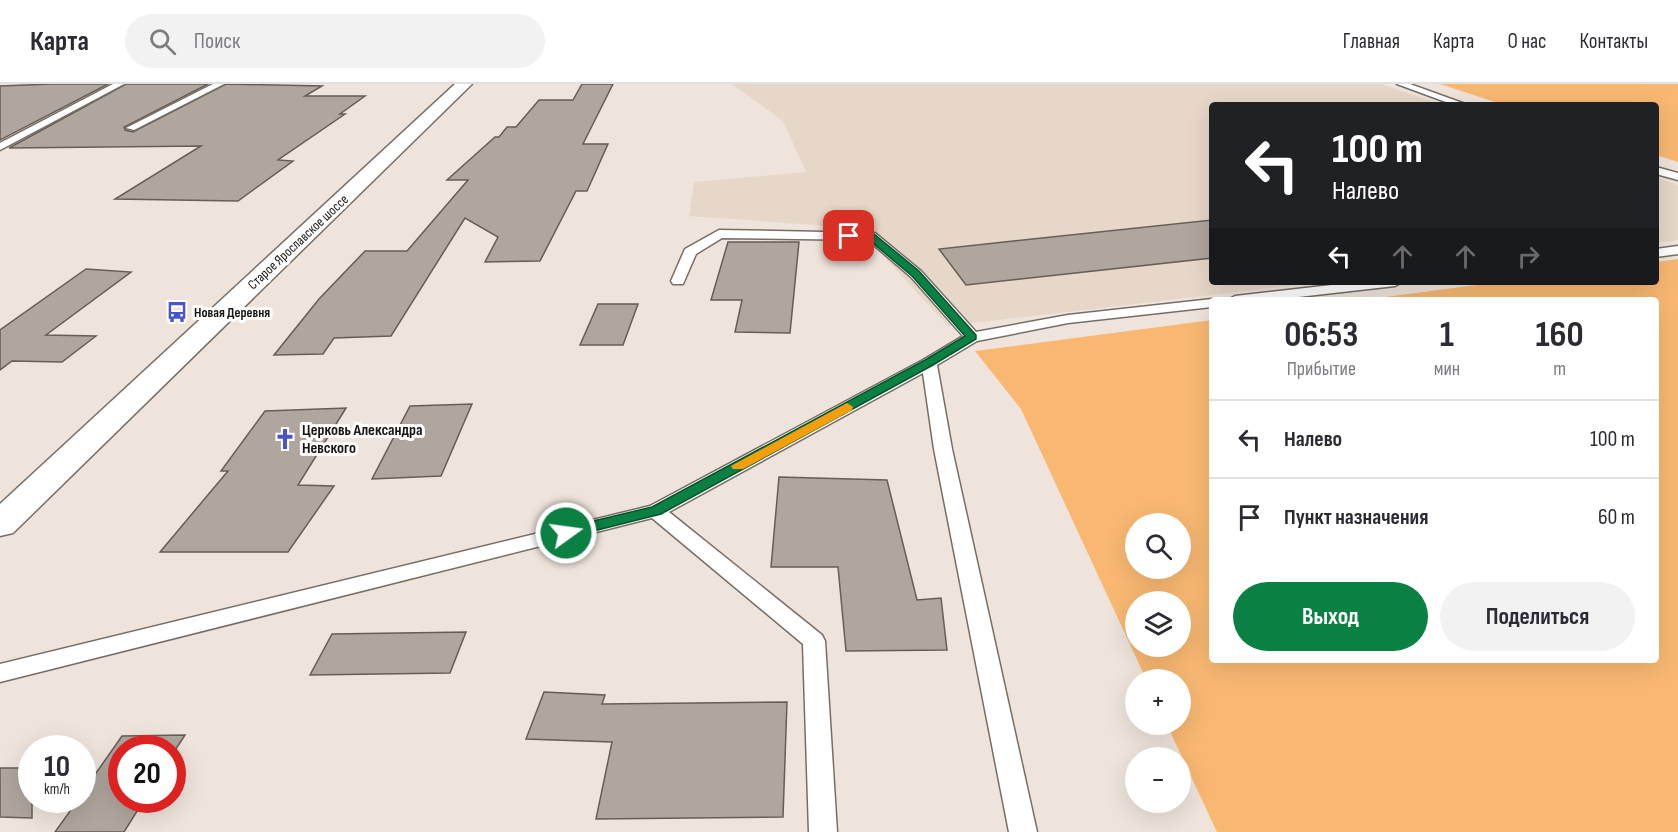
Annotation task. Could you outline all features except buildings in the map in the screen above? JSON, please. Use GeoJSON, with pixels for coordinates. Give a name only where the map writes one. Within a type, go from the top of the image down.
{"type":"FeatureCollection","features":[{"type":"Feature","properties":{"kind":"main road","name":"Старое Ярославское шоссе"},"geometry":{"type":"LineString","coordinates":[[0,524],[464,84]]}},
{"type":"Feature","properties":{"kind":"lane"},"geometry":{"type":"LineString","coordinates":[[0,147],[120,84]]}},
{"type":"Feature","properties":{"kind":"lane"},"geometry":{"type":"LineString","coordinates":[[131,128],[220,84]]}},
{"type":"Feature","properties":{"kind":"lane"},"geometry":{"type":"LineString","coordinates":[[1401,84],[1454,102]]}},
{"type":"Feature","properties":{"kind":"lane"},"geometry":{"type":"LineString","coordinates":[[1659,171],[1678,177]]}},
{"type":"Feature","properties":{"kind":"lane"},"geometry":{"type":"LineString","coordinates":[[678,281],[690,252],[719,234],[871,236],[916,274],[972,337]]}},
{"type":"Feature","properties":{"kind":"lane"},"geometry":{"type":"LineString","coordinates":[[1659,253],[1676,251]]}},
{"type":"Feature","properties":{"kind":"lane"},"geometry":{"type":"LineString","coordinates":[[1262,297],[1368,285]]}},
{"type":"Feature","properties":{"kind":"lane"},"geometry":{"type":"LineString","coordinates":[[0,673],[656,511],[929,363],[972,337],[1068,319],[1209,303]]}},
{"type":"Feature","properties":{"kind":"lane"},"geometry":{"type":"LineString","coordinates":[[929,363],[944,449],[1023,832]]}},
{"type":"Feature","properties":{"kind":"lane"},"geometry":{"type":"LineString","coordinates":[[656,511],[814,641],[823,832]]}},
{"type":"Feature","properties":{"kind":"shaded area"},"geometry":{"type":"Polygon","coordinates":[[[732,84],[1381,84],[1434,102],[1209,102],[1209,285],[1298,285],[948,326],[857,228],[689,216],[694,182],[806,172],[783,121],[732,84]]]}},
{"type":"Feature","properties":{"kind":"shaded area"},"geometry":{"type":"Polygon","coordinates":[[[1440,84],[1678,84],[1678,162],[1659,156],[1659,102],[1495,102],[1440,84]]]}},
{"type":"Feature","properties":{"kind":"shaded area"},"geometry":{"type":"Polygon","coordinates":[[[1659,178],[1678,185],[1678,240],[1659,243],[1659,178]]]}},
{"type":"Feature","properties":{"kind":"shaded area"},"geometry":{"type":"Polygon","coordinates":[[[1678,259],[1678,832],[1217,832],[1191,776],[1191,747],[1177,747],[1172,735],[1191,735],[1191,669],[1141,669],[1136,657],[1191,657],[1191,591],[1125,591],[1125,634],[1021,409],[975,351],[1209,320],[1209,663],[1659,663],[1659,297],[1385,297],[1477,285],[1659,285],[1659,262],[1678,259]]]}},
{"type":"Feature","properties":{"kind":"slow traffic"},"geometry":{"type":"LineString","coordinates":[[738,466],[847,407]]}},
{"type":"Feature","properties":{"kind":"place","name":"Новая Деревня"},"geometry":{"type":"Point","coordinates":[177,312]}},
{"type":"Feature","properties":{"kind":"place","name":"Церковь Александра Невского"},"geometry":{"type":"Point","coordinates":[285,439]}},
{"type":"Feature","properties":{"kind":"route"},"geometry":{"type":"LineString","coordinates":[[566,533],[656,511],[929,363],[972,337],[916,274],[871,236],[849,236]]}}]}
